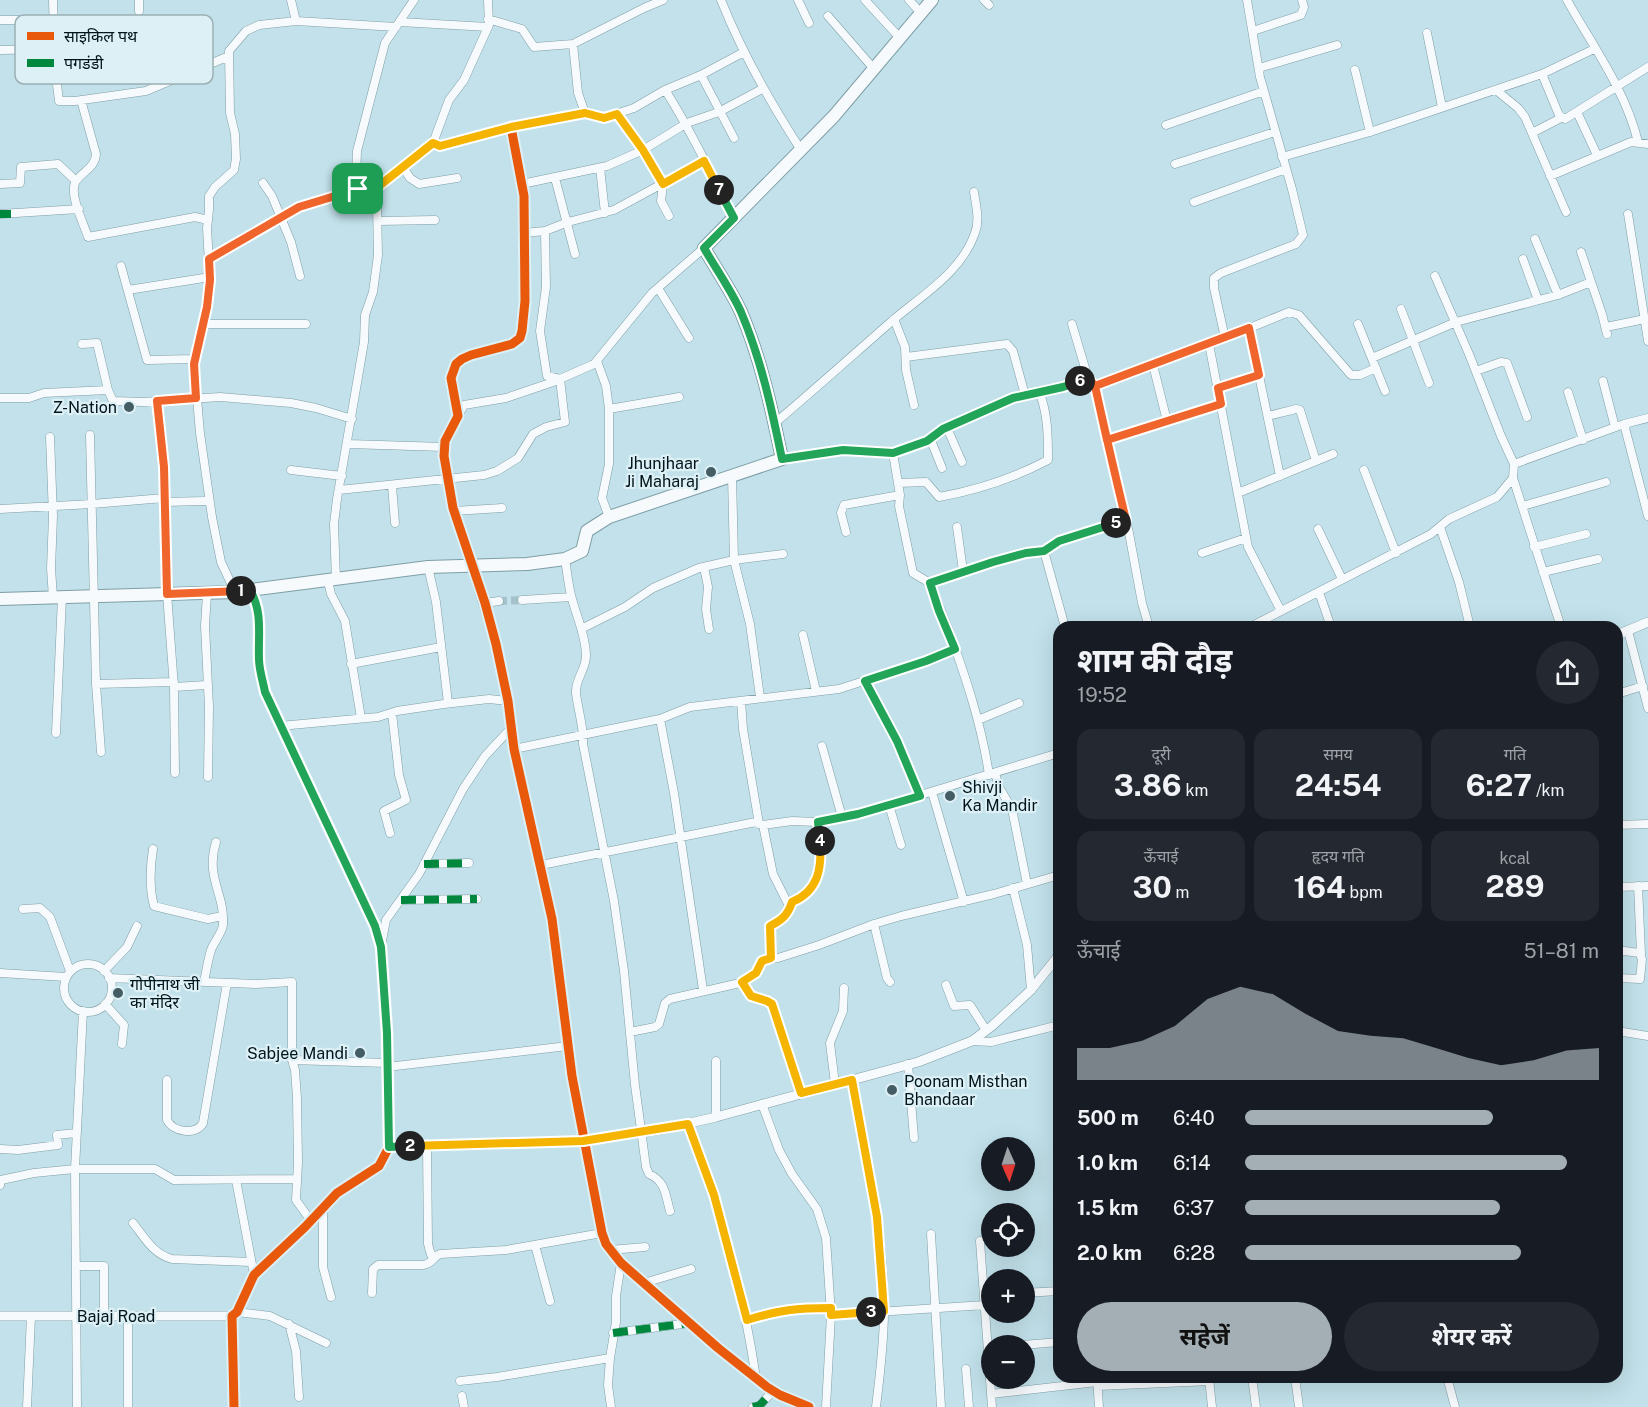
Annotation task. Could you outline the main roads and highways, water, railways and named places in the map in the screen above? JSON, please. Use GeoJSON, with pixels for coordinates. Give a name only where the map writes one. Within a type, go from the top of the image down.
{"type":"FeatureCollection","features":[{"type":"Feature","properties":{"kind":"main road"},"geometry":{"type":"LineString","coordinates":[[0,599],[207,594],[428,567],[527,564],[565,559],[582,551],[587,531],[609,517],[782,459],[759,365],[740,310],[704,248],[834,116],[932,0]]}},
{"type":"Feature","properties":{"kind":"tunnel"},"geometry":{"type":"LineString","coordinates":[[499,601],[522,600]]}},
{"type":"Feature","properties":{"kind":"place","name":"Z-Nation"},"geometry":{"type":"Point","coordinates":[129,407]}},
{"type":"Feature","properties":{"kind":"place","name":"Jhunjhaar Ji Maharaj"},"geometry":{"type":"Point","coordinates":[711,472]}},
{"type":"Feature","properties":{"kind":"place","name":"Shivji Ka Mandir"},"geometry":{"type":"Point","coordinates":[950,796]}},
{"type":"Feature","properties":{"kind":"place","name":"गोपीनाथ जी का मंदिर"},"geometry":{"type":"Point","coordinates":[118,993]}},
{"type":"Feature","properties":{"kind":"place","name":"Sabjee Mandi"},"geometry":{"type":"Point","coordinates":[360,1053]}},
{"type":"Feature","properties":{"kind":"place","name":"Poonam Misthan Bhandaar"},"geometry":{"type":"Point","coordinates":[892,1090]}}]}
